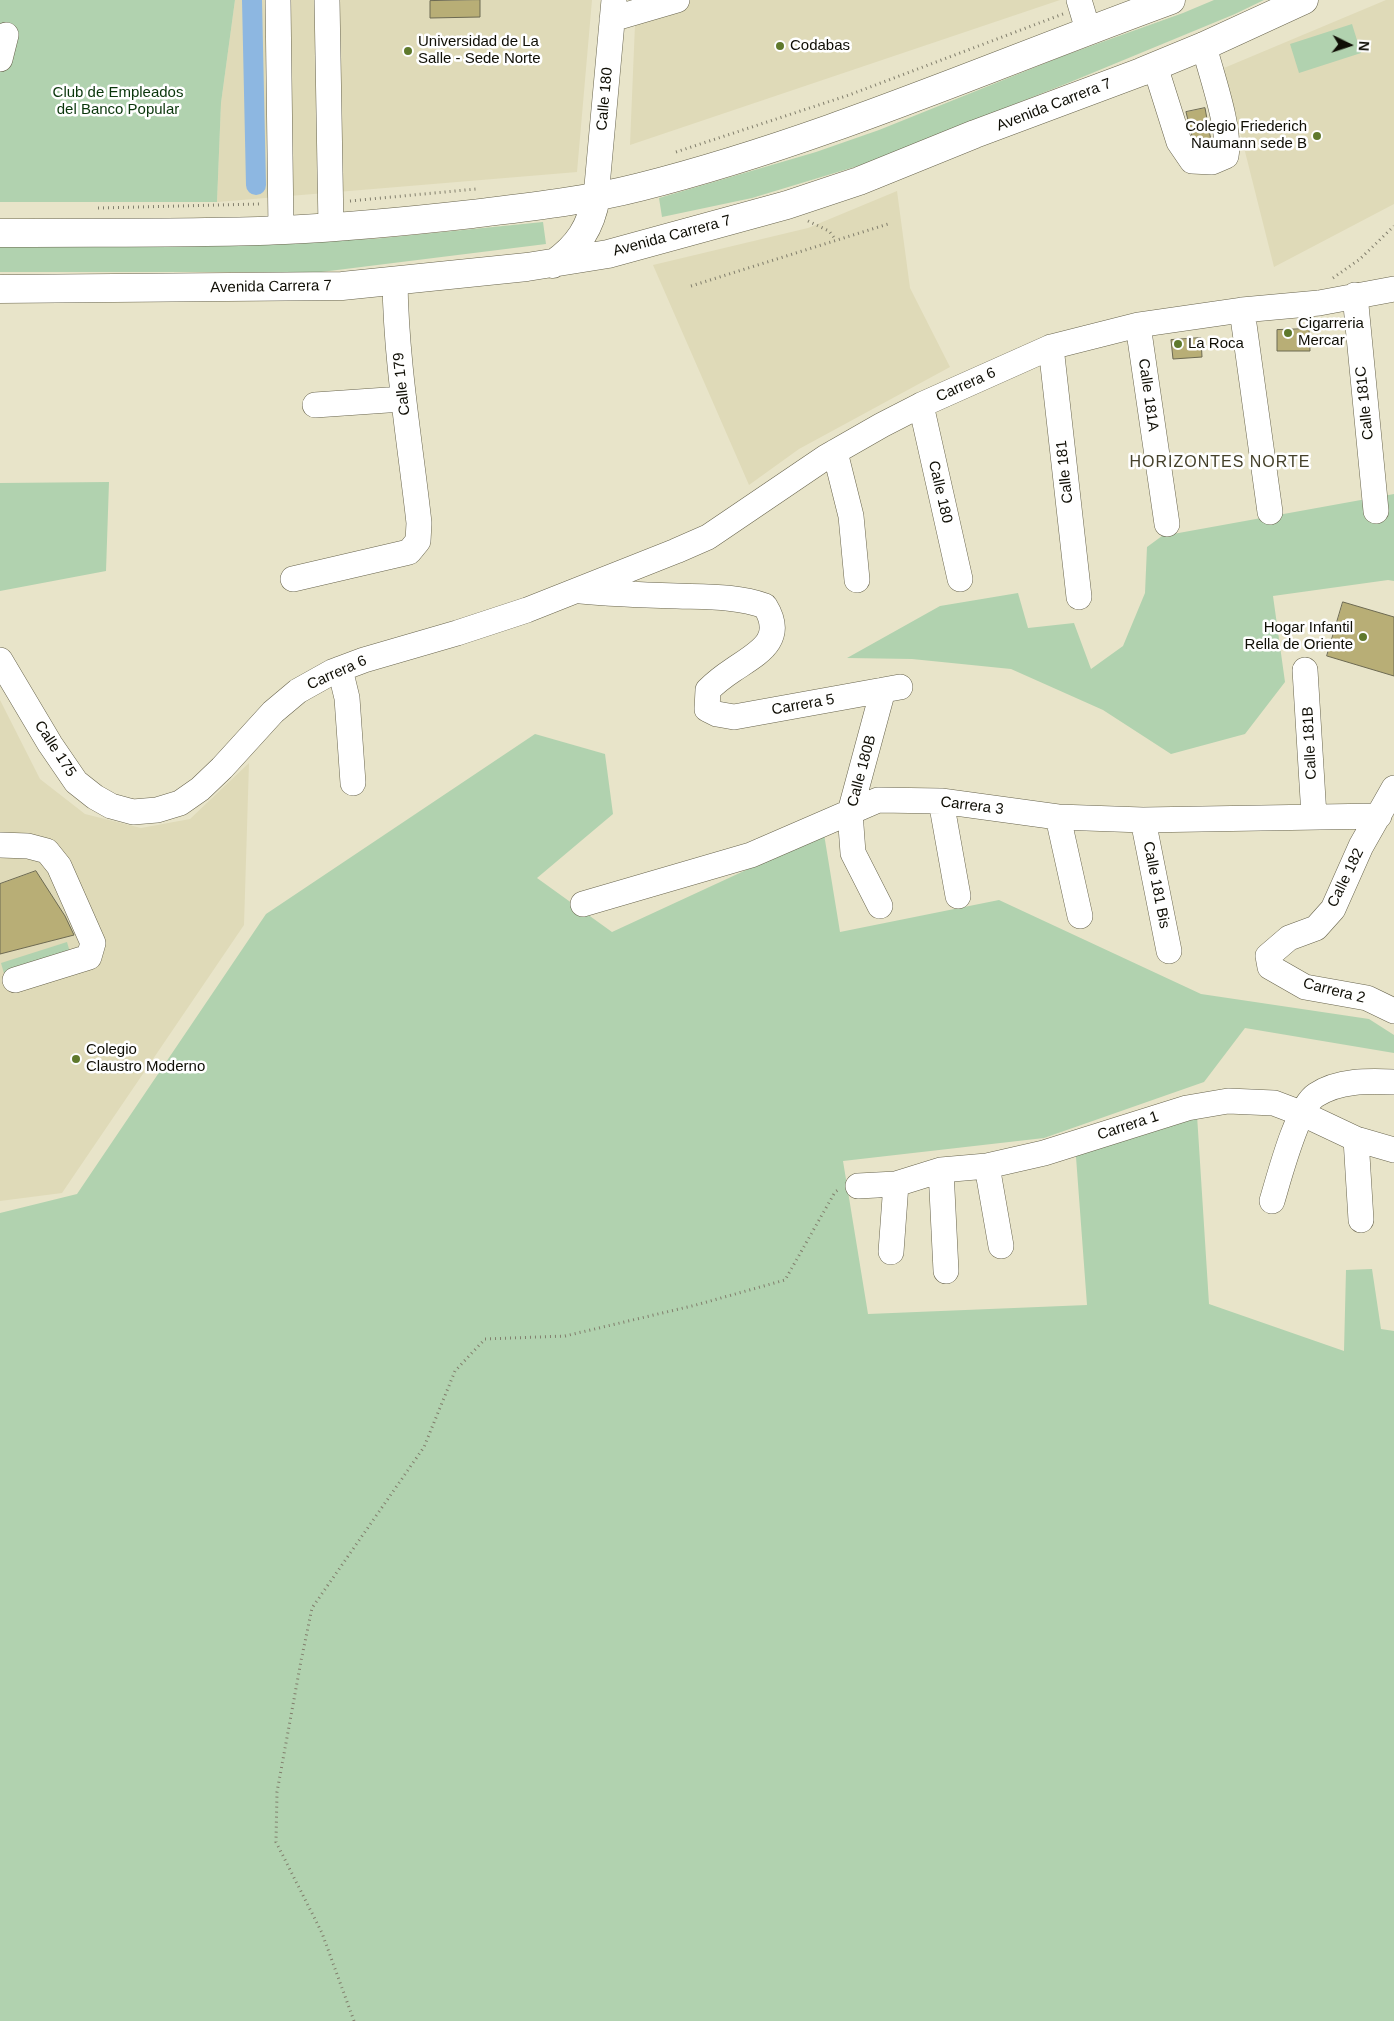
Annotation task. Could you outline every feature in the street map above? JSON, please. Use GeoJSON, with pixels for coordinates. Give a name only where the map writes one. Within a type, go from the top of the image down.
{"type":"FeatureCollection","features":[{"type":"Feature","properties":{"kind":"main road"},"geometry":{"type":"LineString","coordinates":[[0,232],[330,215],[402,222],[500,211],[596,197],[648,185],[825,132],[1083,12],[1172,0]]}},
{"type":"Feature","properties":{"kind":"main road","name":"Avenida Carrera 7"},"geometry":{"type":"LineString","coordinates":[[0,289],[342,286],[552,264],[617,252],[825,193],[1155,66],[1204,46],[1304,0]]}},
{"type":"Feature","properties":{"kind":"main road"},"geometry":{"type":"LineString","coordinates":[[552,264],[574,247],[582,236],[589,224],[596,197]]}},
{"type":"Feature","properties":{"kind":"street"},"geometry":{"type":"LineString","coordinates":[[278,0],[281,217]]}},
{"type":"Feature","properties":{"kind":"street"},"geometry":{"type":"LineString","coordinates":[[327,0],[330,215]]}},
{"type":"Feature","properties":{"kind":"street"},"geometry":{"type":"LineString","coordinates":[[613,10],[662,2]]}},
{"type":"Feature","properties":{"kind":"street","name":"Calle 180"},"geometry":{"type":"LineString","coordinates":[[596,197],[613,10]]}},
{"type":"Feature","properties":{"kind":"street"},"geometry":{"type":"LineString","coordinates":[[0,59],[6,35]]}},
{"type":"Feature","properties":{"kind":"street"},"geometry":{"type":"LineString","coordinates":[[1155,66],[1179,142],[1192,162],[1212,162],[1226,156],[1226,130],[1204,46]]}},
{"type":"Feature","properties":{"kind":"street","name":"Calle 179"},"geometry":{"type":"LineString","coordinates":[[293,580],[409,552],[418,540],[415,486],[402,399],[395,319],[395,281]]}},
{"type":"Feature","properties":{"kind":"street","name":"Carrera 6"},"geometry":{"type":"LineString","coordinates":[[133,812],[157,810],[180,803],[200,789],[222,768],[273,712],[298,691],[340,669],[364,660],[457,634],[527,610],[658,559],[708,537],[835,452],[921,405],[1051,347],[1138,325],[1242,310],[1319,304],[1394,289]]}},
{"type":"Feature","properties":{"kind":"street","name":"Calle 181C"},"geometry":{"type":"LineString","coordinates":[[1355,296],[1376,511]]}},
{"type":"Feature","properties":{"kind":"street"},"geometry":{"type":"LineString","coordinates":[[1242,310],[1270,512]]}},
{"type":"Feature","properties":{"kind":"street","name":"Calle 181A"},"geometry":{"type":"LineString","coordinates":[[1138,325],[1167,524]]}},
{"type":"Feature","properties":{"kind":"street","name":"Calle 181"},"geometry":{"type":"LineString","coordinates":[[1051,347],[1078,598]]}},
{"type":"Feature","properties":{"kind":"street"},"geometry":{"type":"LineString","coordinates":[[315,405],[402,399]]}},
{"type":"Feature","properties":{"kind":"street","name":"Calle 180"},"geometry":{"type":"LineString","coordinates":[[921,405],[960,579]]}},
{"type":"Feature","properties":{"kind":"street"},"geometry":{"type":"LineString","coordinates":[[835,452],[851,516],[857,580]]}},
{"type":"Feature","properties":{"kind":"street","name":"Carrera 6"},"geometry":{"type":"LineString","coordinates":[[576,590],[615,595],[701,597],[753,602],[765,606],[773,623],[772,634],[768,643],[760,652],[723,676],[708,690],[707,709]]}},
{"type":"Feature","properties":{"kind":"street","name":"Calle 175"},"geometry":{"type":"LineString","coordinates":[[0,660],[50,744],[76,782],[95,797],[111,806],[133,812]]}},
{"type":"Feature","properties":{"kind":"street"},"geometry":{"type":"LineString","coordinates":[[340,669],[347,698],[354,783]]}},
{"type":"Feature","properties":{"kind":"street","name":"Calle 181B"},"geometry":{"type":"LineString","coordinates":[[1305,670],[1314,816]]}},
{"type":"Feature","properties":{"kind":"street","name":"Carrera 5"},"geometry":{"type":"LineString","coordinates":[[707,709],[717,714],[734,717],[892,689]]}},
{"type":"Feature","properties":{"kind":"street","name":"Calle 180B"},"geometry":{"type":"LineString","coordinates":[[880,906],[853,853],[850,812],[892,689]]}},
{"type":"Feature","properties":{"kind":"street","name":"Calle 182"},"geometry":{"type":"LineString","coordinates":[[1278,946],[1289,938],[1316,928],[1333,908],[1360,846],[1394,788]]}},
{"type":"Feature","properties":{"kind":"street","name":"Carrera 3"},"geometry":{"type":"LineString","coordinates":[[583,904],[751,855],[878,800],[941,801],[1058,817],[1143,820],[1379,816]]}},
{"type":"Feature","properties":{"kind":"street"},"geometry":{"type":"LineString","coordinates":[[941,801],[958,896]]}},
{"type":"Feature","properties":{"kind":"street"},"geometry":{"type":"LineString","coordinates":[[1058,817],[1080,916]]}},
{"type":"Feature","properties":{"kind":"street","name":"Calle 181 Bis"},"geometry":{"type":"LineString","coordinates":[[1143,820],[1169,951]]}},
{"type":"Feature","properties":{"kind":"street"},"geometry":{"type":"LineString","coordinates":[[0,845],[28,846],[47,851],[59,866],[93,943],[90,958],[15,980]]}},
{"type":"Feature","properties":{"kind":"street","name":"Carrera 2"},"geometry":{"type":"LineString","coordinates":[[1278,946],[1268,956],[1270,967],[1305,987],[1367,998],[1394,1011]]}},
{"type":"Feature","properties":{"kind":"street"},"geometry":{"type":"LineString","coordinates":[[1272,1201],[1293,1133],[1302,1114],[1314,1096],[1330,1088],[1347,1083],[1394,1082]]}},
{"type":"Feature","properties":{"kind":"street","name":"Carrera 1"},"geometry":{"type":"LineString","coordinates":[[858,1186],[896,1184],[941,1170],[986,1166],[1044,1153],[1195,1107],[1228,1101],[1274,1103],[1356,1139],[1394,1150]]}},
{"type":"Feature","properties":{"kind":"street"},"geometry":{"type":"LineString","coordinates":[[1356,1139],[1361,1220]]}},
{"type":"Feature","properties":{"kind":"street"},"geometry":{"type":"LineString","coordinates":[[986,1166],[1001,1246]]}},
{"type":"Feature","properties":{"kind":"street"},"geometry":{"type":"LineString","coordinates":[[941,1170],[946,1272]]}},
{"type":"Feature","properties":{"kind":"street"},"geometry":{"type":"LineString","coordinates":[[891,1252],[896,1184]]}},
{"type":"Feature","properties":{"kind":"path"},"geometry":{"type":"LineString","coordinates":[[670,153],[849,95],[1083,12]]}},
{"type":"Feature","properties":{"kind":"path"},"geometry":{"type":"LineString","coordinates":[[330,215],[484,188]]}},
{"type":"Feature","properties":{"kind":"path"},"geometry":{"type":"LineString","coordinates":[[95,208],[281,217]]}},
{"type":"Feature","properties":{"kind":"path"},"geometry":{"type":"LineString","coordinates":[[807,221],[829,231],[836,240]]}},
{"type":"Feature","properties":{"kind":"path"},"geometry":{"type":"LineString","coordinates":[[691,286],[888,224]]}},
{"type":"Feature","properties":{"kind":"path"},"geometry":{"type":"LineString","coordinates":[[1331,280],[1360,259],[1394,226]]}},
{"type":"Feature","properties":{"kind":"path"},"geometry":{"type":"LineString","coordinates":[[354,2021],[322,1933],[276,1842],[277,1792],[312,1608],[424,1447],[454,1371],[485,1339],[565,1336],[696,1305],[784,1280],[835,1192],[845,1187],[858,1186]]}},
{"type":"Feature","properties":{"kind":"shaded area","name":"Universidad de La Salle - Sede Norte"},"geometry":{"type":"Polygon","coordinates":[[[235,0],[592,0],[577,172],[217,202],[221,103],[235,0]]]}},
{"type":"Feature","properties":{"kind":"shaded area","name":"Codabas"},"geometry":{"type":"Polygon","coordinates":[[[636,0],[1060,0],[630,145],[636,0]]]}},
{"type":"Feature","properties":{"kind":"shaded area","name":"Colegio Friederich Naumann sede B"},"geometry":{"type":"Polygon","coordinates":[[[1386,0],[1394,0],[1394,204],[1274,267],[1224,68],[1386,0]]]}},
{"type":"Feature","properties":{"kind":"shaded area"},"geometry":{"type":"Polygon","coordinates":[[[897,191],[910,288],[950,367],[799,449],[749,485],[653,265],[808,228],[897,191]]]}},
{"type":"Feature","properties":{"kind":"shaded area","name":"Colegio Claustro Moderno"},"geometry":{"type":"Polygon","coordinates":[[[0,700],[40,779],[85,814],[141,828],[190,819],[249,763],[244,925],[62,1193],[0,1201],[0,700]]]}},
{"type":"Feature","properties":{"kind":"green space","name":"Club de Empleados del Banco Popular"},"geometry":{"type":"Polygon","coordinates":[[[0,0],[235,0],[221,103],[217,202],[0,202],[0,0]]]}},
{"type":"Feature","properties":{"kind":"green space"},"geometry":{"type":"Polygon","coordinates":[[[1214,0],[1264,0],[1235,14],[1068,83],[861,165],[752,198],[662,217],[659,198],[816,152],[879,130],[1063,56],[1214,0]]]}},
{"type":"Feature","properties":{"kind":"green space"},"geometry":{"type":"Polygon","coordinates":[[[1352,24],[1361,53],[1299,73],[1290,44],[1352,24]]]}},
{"type":"Feature","properties":{"kind":"green space"},"geometry":{"type":"Polygon","coordinates":[[[543,222],[546,244],[321,272],[0,272],[0,247],[373,239],[543,222]]]}},
{"type":"Feature","properties":{"kind":"green space"},"geometry":{"type":"Polygon","coordinates":[[[109,482],[106,571],[0,591],[0,483],[109,482]]]}},
{"type":"Feature","properties":{"kind":"green space"},"geometry":{"type":"Polygon","coordinates":[[[1394,494],[1394,581],[1388,580],[1273,596],[1285,682],[1245,734],[1171,754],[1103,710],[1011,669],[912,659],[847,658],[940,606],[1018,593],[1028,628],[1074,623],[1091,669],[1123,646],[1145,593],[1147,547],[1162,536],[1394,494]]]}},
{"type":"Feature","properties":{"kind":"green space"},"geometry":{"type":"Polygon","coordinates":[[[535,734],[605,754],[613,814],[537,878],[612,932],[824,834],[840,932],[999,900],[1201,994],[1369,1019],[1394,1035],[1394,1053],[1245,1028],[1204,1082],[1044,1138],[843,1161],[868,1314],[1087,1305],[1074,1130],[1197,1115],[1209,1304],[1344,1351],[1346,1270],[1372,1269],[1381,1329],[1394,1331],[1394,2021],[0,2021],[0,1213],[77,1194],[266,914],[535,734]]]}},
{"type":"Feature","properties":{"kind":"green space"},"geometry":{"type":"Polygon","coordinates":[[[67,942],[75,970],[9,991],[1,963],[67,942]]]}},
{"type":"Feature","properties":{"kind":"building"},"geometry":{"type":"Polygon","coordinates":[[[480,0],[480,17],[430,18],[430,1],[480,0]]]}},
{"type":"Feature","properties":{"kind":"building"},"geometry":{"type":"Polygon","coordinates":[[[1205,108],[1212,146],[1200,147],[1192,136],[1186,112],[1205,108]]]}},
{"type":"Feature","properties":{"kind":"building"},"geometry":{"type":"Polygon","coordinates":[[[1309,329],[1310,351],[1277,351],[1277,330],[1309,329]]]}},
{"type":"Feature","properties":{"kind":"building"},"geometry":{"type":"Polygon","coordinates":[[[1201,338],[1202,357],[1173,359],[1171,340],[1201,338]]]}},
{"type":"Feature","properties":{"kind":"building","name":"Hogar Infantil Rella de Oriente"},"geometry":{"type":"Polygon","coordinates":[[[1343,602],[1394,617],[1394,676],[1327,656],[1343,602]]]}},
{"type":"Feature","properties":{"kind":"building"},"geometry":{"type":"Polygon","coordinates":[[[36,871],[65,916],[74,935],[0,954],[0,884],[36,871]]]}},
{"type":"Feature","properties":{"kind":"waterway"},"geometry":{"type":"LineString","coordinates":[[252,0],[256,185]]}},
{"type":"Feature","properties":{"kind":"place","name":"Codabas"},"geometry":{"type":"Point","coordinates":[780,46]}},
{"type":"Feature","properties":{"kind":"place","name":"Universidad de La Salle - Sede Norte"},"geometry":{"type":"Point","coordinates":[408,51]}},
{"type":"Feature","properties":{"kind":"place","name":"Colegio Friederich Naumann sede B"},"geometry":{"type":"Point","coordinates":[1317,136]}},
{"type":"Feature","properties":{"kind":"place","name":"Cigarreria Mercar"},"geometry":{"type":"Point","coordinates":[1288,333]}},
{"type":"Feature","properties":{"kind":"place","name":"La Roca"},"geometry":{"type":"Point","coordinates":[1178,344]}},
{"type":"Feature","properties":{"kind":"place","name":"Hogar Infantil Rella de Oriente"},"geometry":{"type":"Point","coordinates":[1363,637]}},
{"type":"Feature","properties":{"kind":"place","name":"Colegio Claustro Moderno"},"geometry":{"type":"Point","coordinates":[76,1059]}},
{"type":"Feature","properties":{"kind":"district","name":"HORIZONTES NORTE"},"geometry":{"type":"Point","coordinates":[1220,463]}}]}
